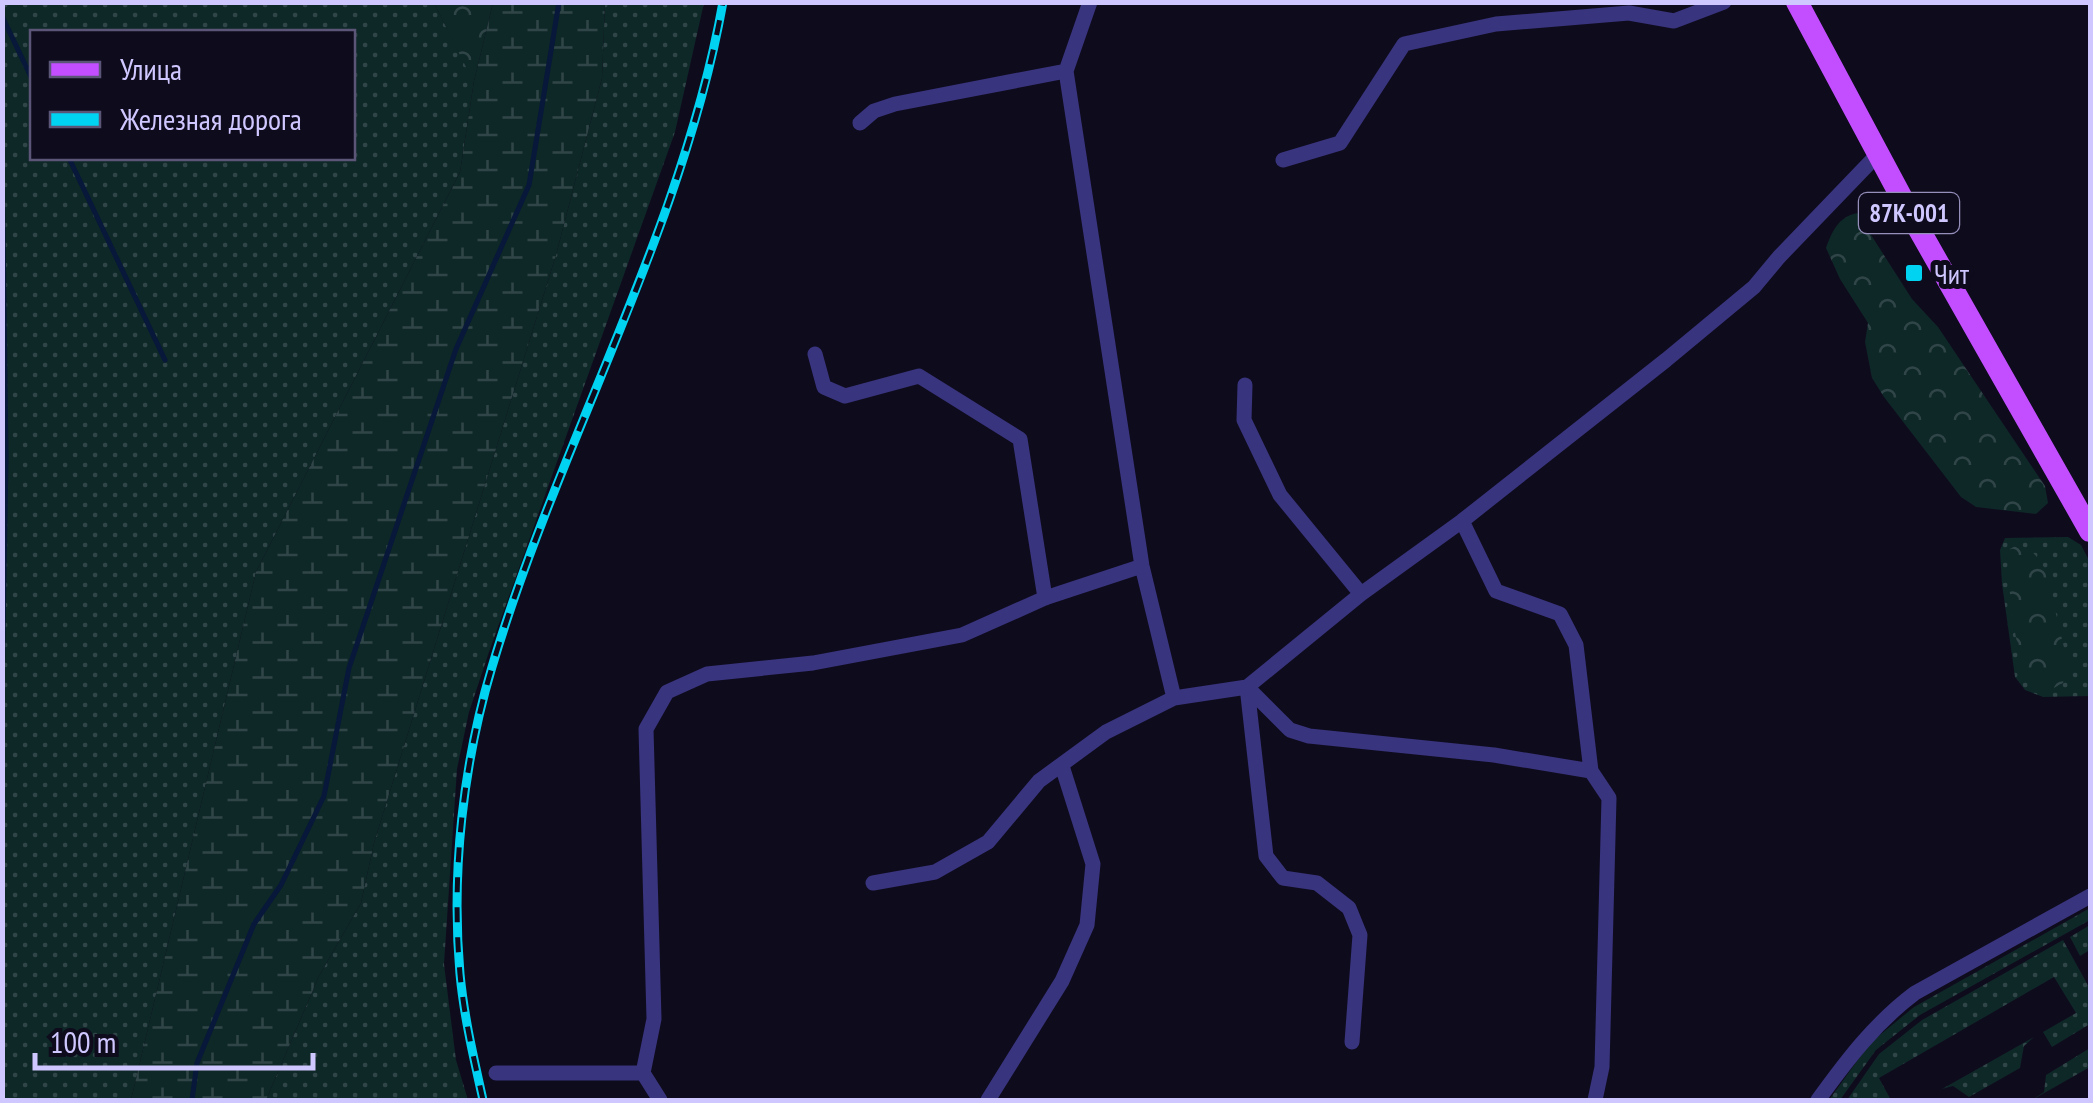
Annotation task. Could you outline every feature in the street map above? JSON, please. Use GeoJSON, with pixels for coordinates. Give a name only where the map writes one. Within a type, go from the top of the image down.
{"type":"FeatureCollection","features":[{"type":"Feature","properties":{"kind":"main road","name":"87К-001"},"geometry":{"type":"LineString","coordinates":[[1797,2],[1912,218],[2090,531]]}},
{"type":"Feature","properties":{"kind":"street"},"geometry":{"type":"LineString","coordinates":[[1090,2],[1066,71],[1142,566],[1174,698]]}},
{"type":"Feature","properties":{"kind":"street"},"geometry":{"type":"LineString","coordinates":[[1283,160],[1340,144],[1404,44],[1496,24],[1629,14],[1674,22],[1724,2]]}},
{"type":"Feature","properties":{"kind":"street"},"geometry":{"type":"LineString","coordinates":[[860,123],[874,111],[895,104],[1066,71]]}},
{"type":"Feature","properties":{"kind":"street"},"geometry":{"type":"LineString","coordinates":[[873,883],[934,872],[988,842],[1039,781],[1106,732],[1174,698],[1247,686],[1361,594],[1462,521],[1754,286],[1778,256],[1879,153]]}},
{"type":"Feature","properties":{"kind":"street"},"geometry":{"type":"LineString","coordinates":[[815,354],[824,387],[845,396],[919,376],[1020,440],[1045,598]]}},
{"type":"Feature","properties":{"kind":"street"},"geometry":{"type":"LineString","coordinates":[[1246,385],[1244,420],[1280,495],[1361,594]]}},
{"type":"Feature","properties":{"kind":"street"},"geometry":{"type":"LineString","coordinates":[[1462,521],[1496,591],[1560,614],[1576,645],[1591,771],[1608,798],[1602,1067],[1596,1100]]}},
{"type":"Feature","properties":{"kind":"street"},"geometry":{"type":"LineString","coordinates":[[660,1100],[643,1072],[654,1019],[646,729],[667,692],[707,674],[814,663],[962,636],[1045,598],[1142,566]]}},
{"type":"Feature","properties":{"kind":"street"},"geometry":{"type":"LineString","coordinates":[[1247,686],[1290,730],[1309,736],[1494,755],[1591,771]]}},
{"type":"Feature","properties":{"kind":"street"},"geometry":{"type":"LineString","coordinates":[[1247,686],[1266,856],[1283,878],[1318,883],[1349,908],[1360,935],[1352,1042]]}},
{"type":"Feature","properties":{"kind":"street"},"geometry":{"type":"LineString","coordinates":[[988,1100],[1062,981],[1087,924],[1093,864],[1062,766]]}},
{"type":"Feature","properties":{"kind":"street"},"geometry":{"type":"LineString","coordinates":[[1818,1100],[1862,1040],[1902,1002],[2090,896]]}},
{"type":"Feature","properties":{"kind":"street"},"geometry":{"type":"LineString","coordinates":[[496,1073],[643,1072]]}},
{"type":"Feature","properties":{"kind":"green space"},"geometry":{"type":"Polygon","coordinates":[[[2,3],[434,3],[474,81],[460,172],[256,572],[131,1100],[3,1100],[2,3]]]}},
{"type":"Feature","properties":{"kind":"green space"},"geometry":{"type":"Polygon","coordinates":[[[434,3],[493,3],[474,81],[473,81],[434,3]]]}},
{"type":"Feature","properties":{"kind":"green space"},"geometry":{"type":"Polygon","coordinates":[[[493,3],[605,3],[602,78],[556,255],[374,843],[361,903],[319,976],[266,1100],[131,1100],[256,572],[460,172],[474,81],[493,3]]]}},
{"type":"Feature","properties":{"kind":"green space"},"geometry":{"type":"Polygon","coordinates":[[[605,3],[704,3],[675,132],[469,712],[457,769],[444,964],[456,1060],[468,1100],[266,1100],[319,976],[361,903],[374,843],[556,255],[602,78],[605,3]]]}},
{"type":"Feature","properties":{"kind":"green space"},"geometry":{"type":"Polygon","coordinates":[[[1857,213],[1912,299],[1938,327],[2045,486],[2048,503],[2036,514],[1976,507],[1961,497],[1872,378],[1865,342],[1868,323],[1826,248],[1840,222],[1857,213]]]}},
{"type":"Feature","properties":{"kind":"green space"},"geometry":{"type":"Polygon","coordinates":[[[2068,537],[2081,545],[2090,562],[2090,696],[2043,697],[2025,690],[2015,677],[2000,550],[2005,538],[2068,537]]]}},
{"type":"Feature","properties":{"kind":"green space"},"geometry":{"type":"Polygon","coordinates":[[[2017,545],[2034,554],[2046,571],[2068,665],[2063,683],[2052,689],[2030,681],[2021,658],[2009,576],[2010,549],[2017,545]]]}},
{"type":"Feature","properties":{"kind":"green space"},"geometry":{"type":"Polygon","coordinates":[[[2090,908],[2090,920],[1920,1015],[1876,1050],[1840,1100],[1829,1100],[1870,1043],[1914,1007],[2090,908]]]}},
{"type":"Feature","properties":{"kind":"green space"},"geometry":{"type":"Polygon","coordinates":[[[2090,925],[2090,950],[2080,956],[2070,937],[2090,925]]]}},
{"type":"Feature","properties":{"kind":"green space"},"geometry":{"type":"Polygon","coordinates":[[[2063,940],[2090,989],[2090,1024],[2052,1047],[2043,1032],[2076,1013],[2054,977],[1879,1078],[1891,1100],[1847,1100],[1879,1054],[1922,1020],[2063,940]]]}},
{"type":"Feature","properties":{"kind":"green space"},"geometry":{"type":"Polygon","coordinates":[[[2034,1037],[2024,1046],[2020,1068],[1969,1097],[1953,1086],[1942,1089],[2034,1037]]]}},
{"type":"Feature","properties":{"kind":"green space"},"geometry":{"type":"Polygon","coordinates":[[[2090,1048],[2090,1067],[2032,1100],[2044,1092],[2046,1075],[2090,1048]]]}},
{"type":"Feature","properties":{"kind":"waterway"},"geometry":{"type":"LineString","coordinates":[[192,1100],[197,1063],[254,924],[281,885],[324,796],[349,668],[456,349],[529,185],[559,2]]}},
{"type":"Feature","properties":{"kind":"waterway"},"geometry":{"type":"LineString","coordinates":[[2,16],[30,75]]}},
{"type":"Feature","properties":{"kind":"waterway"},"geometry":{"type":"LineString","coordinates":[[2,153],[6,458],[2,693]]}},
{"type":"Feature","properties":{"kind":"waterway"},"geometry":{"type":"LineString","coordinates":[[70,160],[165,360]]}},
{"type":"Feature","properties":{"kind":"railway"},"geometry":{"type":"LineString","coordinates":[[483,1100],[464,1006],[457,897],[467,780],[482,704],[519,584],[679,172],[704,88],[723,2]]}},
{"type":"Feature","properties":{"kind":"place","name":"Чит"},"geometry":{"type":"Point","coordinates":[1914,273]}}]}
